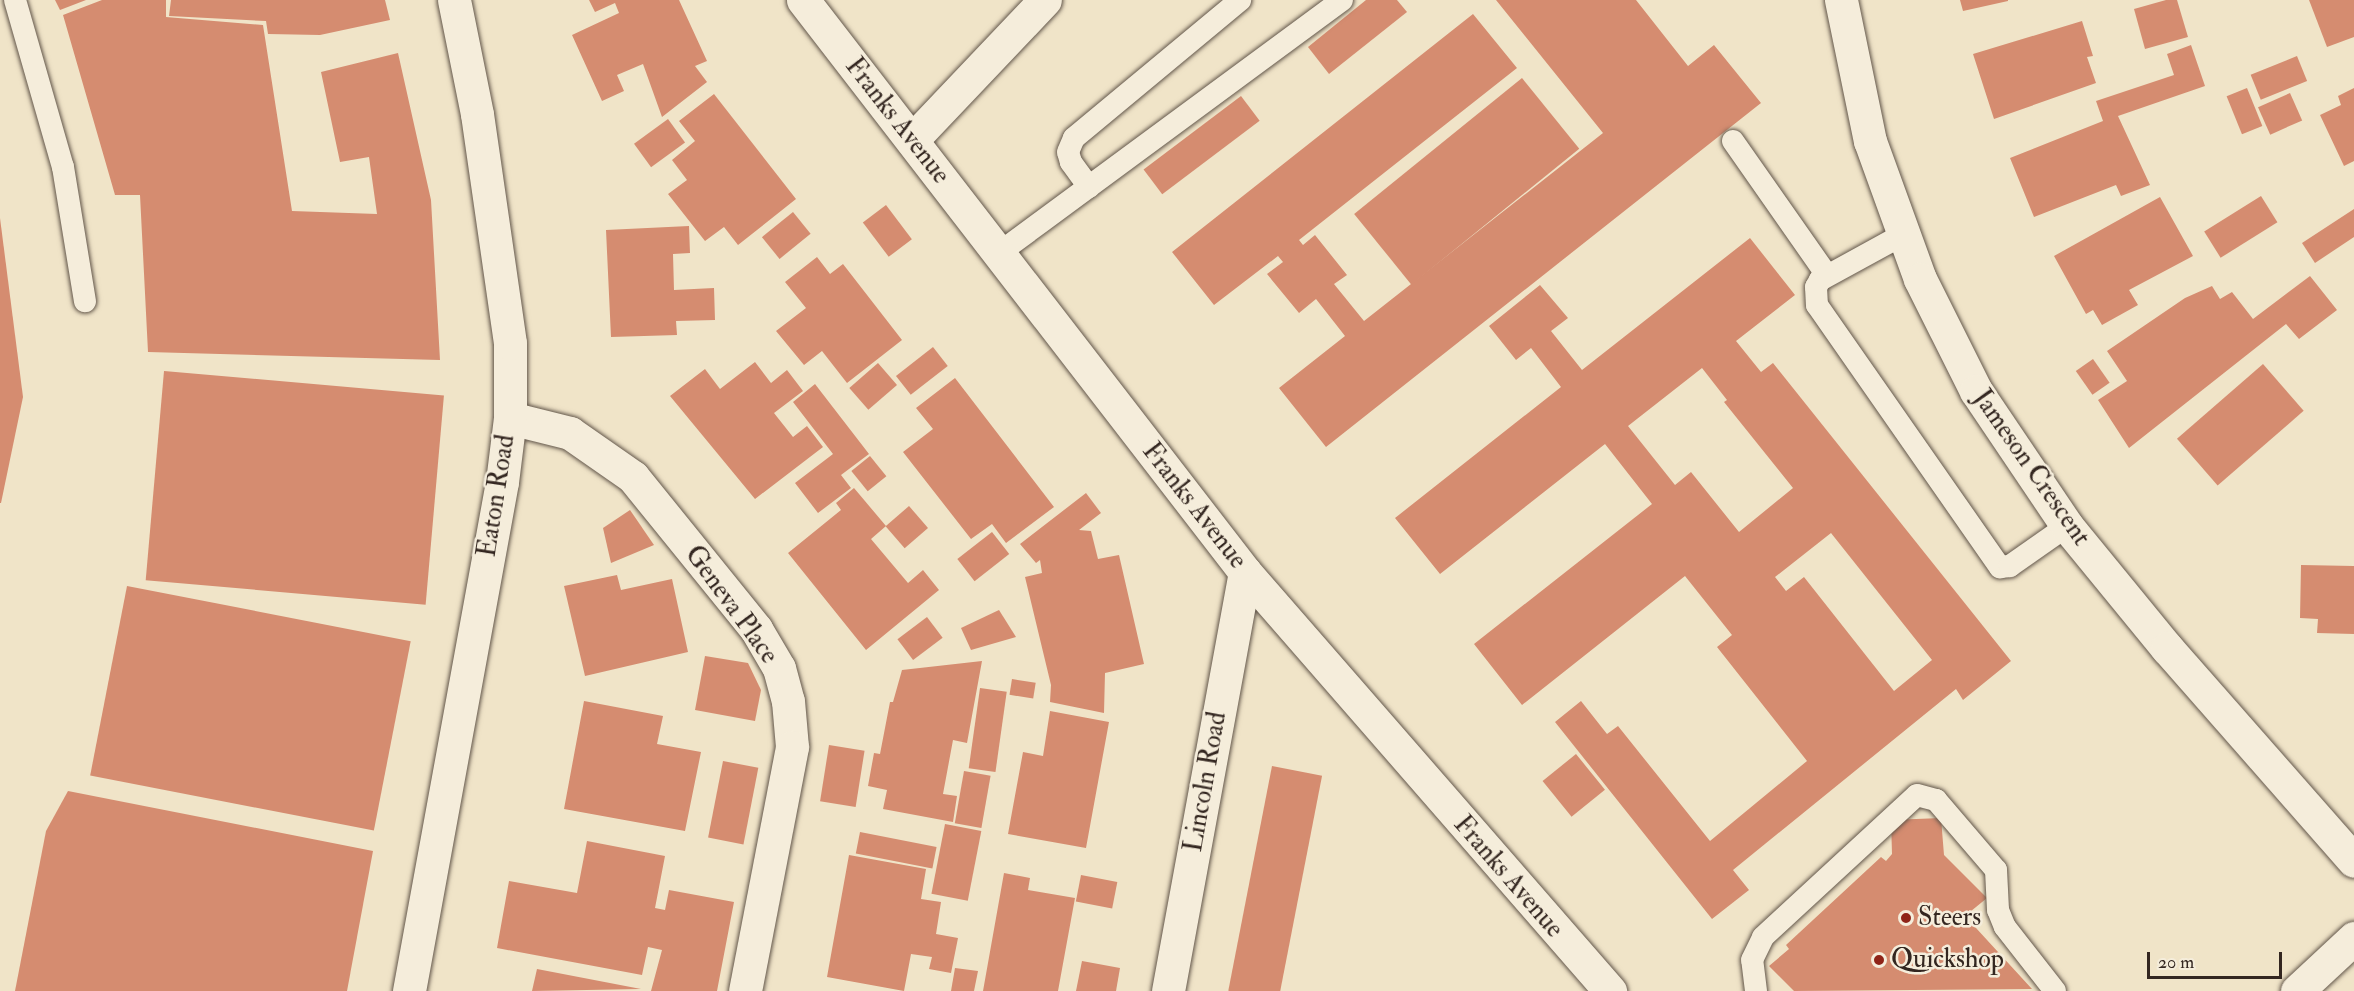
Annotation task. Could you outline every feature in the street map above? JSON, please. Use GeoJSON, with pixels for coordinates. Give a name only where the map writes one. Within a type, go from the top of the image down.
{"type":"FeatureCollection","features":[{"type":"Feature","properties":{"kind":"street","name":"Eaton Road"},"geometry":{"type":"LineString","coordinates":[[409,991],[502,483],[510,418],[510,342],[477,114],[454,0]]}},
{"type":"Feature","properties":{"kind":"street","name":"Franks Avenue"},"geometry":{"type":"LineString","coordinates":[[803,0],[1245,572],[1610,991]]}},
{"type":"Feature","properties":{"kind":"street"},"geometry":{"type":"LineString","coordinates":[[912,141],[1045,0]]}},
{"type":"Feature","properties":{"kind":"street","name":"Jameson Crescent"},"geometry":{"type":"LineString","coordinates":[[1840,0],[1870,141],[1920,279],[1976,392],[2067,526],[2167,648],[2354,861]]}},
{"type":"Feature","properties":{"kind":"street","name":"Geneva Place"},"geometry":{"type":"LineString","coordinates":[[510,418],[570,433],[633,477],[756,629],[779,668],[788,701],[792,747],[745,991]]}},
{"type":"Feature","properties":{"kind":"street","name":"Lincoln Road"},"geometry":{"type":"LineString","coordinates":[[1168,991],[1245,572]]}},
{"type":"Feature","properties":{"kind":"street"},"geometry":{"type":"LineString","coordinates":[[2300,990],[2354,938]]}},
{"type":"Feature","properties":{"kind":"lane"},"geometry":{"type":"LineString","coordinates":[[15,0],[63,167],[85,301]]}},
{"type":"Feature","properties":{"kind":"lane"},"geometry":{"type":"LineString","coordinates":[[1089,187],[1071,162],[1068,152],[1074,138],[1240,0]]}},
{"type":"Feature","properties":{"kind":"lane"},"geometry":{"type":"LineString","coordinates":[[999,253],[1342,0]]}},
{"type":"Feature","properties":{"kind":"lane"},"geometry":{"type":"LineString","coordinates":[[1733,141],[1827,275]]}},
{"type":"Feature","properties":{"kind":"lane"},"geometry":{"type":"LineString","coordinates":[[1904,234],[1827,275],[1816,287],[1817,305],[2000,567],[2010,566],[2067,526]]}},
{"type":"Feature","properties":{"kind":"lane"},"geometry":{"type":"LineString","coordinates":[[1756,991],[1752,960],[1763,937],[1909,799],[1917,795],[1936,800],[1996,870],[1998,910],[2005,927],[2055,991]]}},
{"type":"Feature","properties":{"kind":"building"},"geometry":{"type":"Polygon","coordinates":[[[55,0],[86,0],[60,10],[55,0]]]}},
{"type":"Feature","properties":{"kind":"building"},"geometry":{"type":"Polygon","coordinates":[[[102,0],[166,0],[166,17],[263,25],[292,211],[377,214],[369,157],[340,162],[321,72],[398,53],[431,200],[440,360],[148,352],[140,195],[115,195],[63,15],[102,0]]]}},
{"type":"Feature","properties":{"kind":"building"},"geometry":{"type":"Polygon","coordinates":[[[171,0],[385,0],[390,20],[320,35],[268,34],[266,21],[169,16],[171,0]]]}},
{"type":"Feature","properties":{"kind":"building"},"geometry":{"type":"Polygon","coordinates":[[[589,0],[679,0],[707,61],[695,66],[707,82],[662,117],[643,64],[617,75],[624,91],[602,101],[572,35],[619,13],[615,3],[595,12],[589,0]]]}},
{"type":"Feature","properties":{"kind":"building"},"geometry":{"type":"Polygon","coordinates":[[[1366,0],[1397,0],[1407,12],[1329,74],[1308,47],[1366,0]]]}},
{"type":"Feature","properties":{"kind":"building"},"geometry":{"type":"Polygon","coordinates":[[[1496,0],[1636,0],[1688,66],[1714,45],[1761,103],[1326,447],[1279,388],[1345,336],[1316,299],[1299,313],[1267,274],[1283,262],[1278,256],[1214,305],[1172,252],[1473,14],[1517,68],[1299,240],[1303,245],[1315,235],[1347,275],[1334,284],[1364,321],[1603,133],[1496,0]]]}},
{"type":"Feature","properties":{"kind":"building"},"geometry":{"type":"Polygon","coordinates":[[[1960,0],[2008,0],[2008,1],[1963,11],[1960,0]]]}},
{"type":"Feature","properties":{"kind":"building"},"geometry":{"type":"Polygon","coordinates":[[[2166,0],[2177,0],[2188,37],[2145,49],[2134,9],[2166,0]]]}},
{"type":"Feature","properties":{"kind":"building"},"geometry":{"type":"Polygon","coordinates":[[[2309,0],[2354,0],[2354,37],[2327,47],[2309,0]]]}},
{"type":"Feature","properties":{"kind":"building"},"geometry":{"type":"Polygon","coordinates":[[[2082,21],[2093,56],[2087,57],[2096,83],[1994,119],[1973,54],[2082,21]]]}},
{"type":"Feature","properties":{"kind":"building"},"geometry":{"type":"Polygon","coordinates":[[[2191,45],[2205,86],[2118,116],[2150,185],[2121,196],[2116,185],[2034,217],[2010,158],[2103,121],[2096,101],[2174,75],[2167,54],[2191,45]]]}},
{"type":"Feature","properties":{"kind":"building"},"geometry":{"type":"Polygon","coordinates":[[[2297,56],[2307,81],[2261,100],[2251,75],[2297,56]]]}},
{"type":"Feature","properties":{"kind":"building"},"geometry":{"type":"Polygon","coordinates":[[[1522,78],[1579,149],[1411,285],[1354,214],[1522,78]]]}},
{"type":"Feature","properties":{"kind":"building"},"geometry":{"type":"Polygon","coordinates":[[[2247,88],[2262,126],[2242,134],[2227,96],[2247,88]]]}},
{"type":"Feature","properties":{"kind":"building"},"geometry":{"type":"Polygon","coordinates":[[[2354,88],[2354,161],[2344,166],[2320,115],[2341,105],[2338,96],[2354,88]]]}},
{"type":"Feature","properties":{"kind":"building"},"geometry":{"type":"Polygon","coordinates":[[[2290,93],[2302,120],[2270,135],[2258,107],[2290,93]]]}},
{"type":"Feature","properties":{"kind":"building"},"geometry":{"type":"Polygon","coordinates":[[[714,94],[796,199],[738,245],[724,227],[705,241],[668,194],[687,180],[672,160],[695,141],[679,121],[714,94]]]}},
{"type":"Feature","properties":{"kind":"building"},"geometry":{"type":"Polygon","coordinates":[[[1241,96],[1260,121],[1162,194],[1144,169],[1241,96]]]}},
{"type":"Feature","properties":{"kind":"building"},"geometry":{"type":"Polygon","coordinates":[[[668,119],[685,142],[651,167],[634,144],[668,119]]]}},
{"type":"Feature","properties":{"kind":"building"},"geometry":{"type":"Polygon","coordinates":[[[2261,196],[2277,222],[2221,258],[2204,232],[2261,196]]]}},
{"type":"Feature","properties":{"kind":"building"},"geometry":{"type":"Polygon","coordinates":[[[2160,197],[2193,256],[2129,290],[2138,305],[2102,325],[2093,310],[2086,314],[2054,256],[2160,197]]]}},
{"type":"Feature","properties":{"kind":"building"},"geometry":{"type":"Polygon","coordinates":[[[886,205],[912,239],[889,257],[863,222],[886,205]]]}},
{"type":"Feature","properties":{"kind":"building"},"geometry":{"type":"Polygon","coordinates":[[[2354,209],[2354,237],[2315,263],[2302,243],[2354,209]]]}},
{"type":"Feature","properties":{"kind":"building"},"geometry":{"type":"Polygon","coordinates":[[[793,212],[811,234],[780,259],[762,237],[793,212]]]}},
{"type":"Feature","properties":{"kind":"building"},"geometry":{"type":"Polygon","coordinates":[[[0,218],[23,397],[1,503],[0,503],[0,218]]]}},
{"type":"Feature","properties":{"kind":"building"},"geometry":{"type":"Polygon","coordinates":[[[689,226],[690,253],[673,254],[674,290],[714,288],[715,320],[676,321],[677,335],[611,337],[606,230],[689,226]]]}},
{"type":"Feature","properties":{"kind":"building"},"geometry":{"type":"Polygon","coordinates":[[[1750,238],[1795,295],[1736,341],[1761,372],[1773,363],[2011,661],[1963,700],[1956,689],[1733,870],[1749,890],[1712,919],[1555,722],[1581,701],[1607,734],[1618,726],[1710,841],[1807,761],[1717,647],[1732,635],[1685,576],[1522,705],[1474,644],[1652,504],[1605,444],[1440,574],[1395,518],[1561,387],[1531,348],[1516,360],[1489,326],[1540,285],[1568,318],[1551,331],[1582,370],[1750,238]],[[1702,368],[1628,426],[1675,485],[1691,472],[1739,532],[1793,488],[1724,402],[1727,400],[1702,368]],[[1831,533],[1775,577],[1786,591],[1804,577],[1894,691],[1932,660],[1831,533]]]}},
{"type":"Feature","properties":{"kind":"building"},"geometry":{"type":"Polygon","coordinates":[[[817,257],[830,274],[843,264],[902,340],[847,383],[822,351],[804,365],[776,331],[806,308],[785,282],[817,257]]]}},
{"type":"Feature","properties":{"kind":"building"},"geometry":{"type":"Polygon","coordinates":[[[2310,276],[2337,310],[2299,339],[2286,324],[2129,448],[2098,400],[2127,381],[2107,351],[2185,298],[2212,286],[2220,299],[2232,292],[2253,319],[2310,276]]]}},
{"type":"Feature","properties":{"kind":"building"},"geometry":{"type":"Polygon","coordinates":[[[933,347],[948,366],[911,395],[896,376],[933,347]]]}},
{"type":"Feature","properties":{"kind":"building"},"geometry":{"type":"Polygon","coordinates":[[[2093,359],[2110,383],[2092,395],[2076,371],[2093,359]]]}},
{"type":"Feature","properties":{"kind":"building"},"geometry":{"type":"Polygon","coordinates":[[[755,362],[771,383],[787,370],[803,391],[774,413],[793,437],[807,426],[823,447],[755,499],[670,396],[705,369],[720,389],[755,362]]]}},
{"type":"Feature","properties":{"kind":"building"},"geometry":{"type":"Polygon","coordinates":[[[878,363],[897,385],[868,410],[849,388],[878,363]]]}},
{"type":"Feature","properties":{"kind":"building"},"geometry":{"type":"Polygon","coordinates":[[[2263,364],[2304,411],[2218,486],[2177,439],[2263,364]]]}},
{"type":"Feature","properties":{"kind":"building"},"geometry":{"type":"Polygon","coordinates":[[[164,371],[444,395],[426,605],[146,580],[164,371]]]}},
{"type":"Feature","properties":{"kind":"building"},"geometry":{"type":"Polygon","coordinates":[[[955,378],[1054,507],[1006,543],[992,524],[971,539],[903,452],[933,429],[916,408],[955,378]]]}},
{"type":"Feature","properties":{"kind":"building"},"geometry":{"type":"Polygon","coordinates":[[[815,384],[869,454],[841,475],[851,488],[818,513],[795,483],[833,454],[793,402],[815,384]]]}},
{"type":"Feature","properties":{"kind":"building"},"geometry":{"type":"Polygon","coordinates":[[[870,456],[886,476],[868,491],[851,471],[870,456]]]}},
{"type":"Feature","properties":{"kind":"building"},"geometry":{"type":"Polygon","coordinates":[[[854,488],[886,526],[871,539],[908,583],[923,570],[939,590],[866,650],[788,553],[841,510],[836,503],[854,488]]]}},
{"type":"Feature","properties":{"kind":"building"},"geometry":{"type":"Polygon","coordinates":[[[1086,493],[1101,513],[1079,530],[1091,531],[1098,559],[1119,555],[1144,664],[1105,673],[1104,713],[1050,702],[1051,685],[1025,577],[1042,573],[1040,560],[1036,563],[1020,544],[1086,493]]]}},
{"type":"Feature","properties":{"kind":"building"},"geometry":{"type":"Polygon","coordinates":[[[909,506],[928,528],[905,548],[886,526],[909,506]]]}},
{"type":"Feature","properties":{"kind":"building"},"geometry":{"type":"Polygon","coordinates":[[[630,510],[654,545],[611,563],[603,528],[630,510]]]}},
{"type":"Feature","properties":{"kind":"building"},"geometry":{"type":"Polygon","coordinates":[[[992,532],[1009,554],[975,581],[957,559],[992,532]]]}},
{"type":"Feature","properties":{"kind":"building"},"geometry":{"type":"Polygon","coordinates":[[[2301,565],[2354,566],[2354,634],[2317,633],[2318,619],[2300,618],[2301,565]]]}},
{"type":"Feature","properties":{"kind":"building"},"geometry":{"type":"Polygon","coordinates":[[[617,575],[621,590],[672,579],[688,652],[585,676],[564,586],[617,575]]]}},
{"type":"Feature","properties":{"kind":"building"},"geometry":{"type":"Polygon","coordinates":[[[127,586],[411,641],[374,831],[90,775],[127,586]]]}},
{"type":"Feature","properties":{"kind":"building"},"geometry":{"type":"Polygon","coordinates":[[[999,610],[1016,637],[971,650],[961,628],[999,610]]]}},
{"type":"Feature","properties":{"kind":"building"},"geometry":{"type":"Polygon","coordinates":[[[927,617],[943,638],[913,660],[897,639],[927,617]]]}},
{"type":"Feature","properties":{"kind":"building"},"geometry":{"type":"Polygon","coordinates":[[[705,656],[748,663],[761,690],[755,721],[695,710],[705,656]]]}},
{"type":"Feature","properties":{"kind":"building"},"geometry":{"type":"Polygon","coordinates":[[[982,661],[967,743],[953,740],[943,794],[957,796],[953,822],[883,809],[887,790],[868,786],[874,753],[880,754],[890,702],[893,702],[902,670],[982,661]]]}},
{"type":"Feature","properties":{"kind":"building"},"geometry":{"type":"Polygon","coordinates":[[[1012,679],[1036,683],[1033,699],[1009,695],[1012,679]]]}},
{"type":"Feature","properties":{"kind":"building"},"geometry":{"type":"Polygon","coordinates":[[[980,688],[1007,692],[995,772],[969,768],[980,688]]]}},
{"type":"Feature","properties":{"kind":"building"},"geometry":{"type":"Polygon","coordinates":[[[584,701],[663,716],[657,744],[701,752],[685,831],[564,809],[584,701]]]}},
{"type":"Feature","properties":{"kind":"building"},"geometry":{"type":"Polygon","coordinates":[[[1050,711],[1109,722],[1086,848],[1008,834],[1023,752],[1043,756],[1050,711]]]}},
{"type":"Feature","properties":{"kind":"building"},"geometry":{"type":"Polygon","coordinates":[[[829,745],[865,751],[856,807],[820,801],[829,745]]]}},
{"type":"Feature","properties":{"kind":"building"},"geometry":{"type":"Polygon","coordinates":[[[1576,754],[1605,790],[1572,817],[1543,781],[1576,754]]]}},
{"type":"Feature","properties":{"kind":"building"},"geometry":{"type":"Polygon","coordinates":[[[723,761],[758,768],[743,844],[708,838],[723,761]]]}},
{"type":"Feature","properties":{"kind":"building"},"geometry":{"type":"Polygon","coordinates":[[[1272,766],[1322,776],[1280,991],[1228,991],[1272,766]]]}},
{"type":"Feature","properties":{"kind":"building"},"geometry":{"type":"Polygon","coordinates":[[[964,771],[991,776],[981,828],[955,823],[964,771]]]}},
{"type":"Feature","properties":{"kind":"building"},"geometry":{"type":"Polygon","coordinates":[[[68,791],[373,851],[347,991],[15,991],[46,831],[68,791]]]}},
{"type":"Feature","properties":{"kind":"building"},"geometry":{"type":"Polygon","coordinates":[[[1941,818],[1944,855],[1987,898],[1965,916],[2032,989],[1794,991],[1769,966],[1789,949],[1786,945],[1881,857],[1886,861],[1892,854],[1891,820],[1941,818]]]}},
{"type":"Feature","properties":{"kind":"building"},"geometry":{"type":"Polygon","coordinates":[[[945,824],[981,831],[968,901],[931,894],[945,824]]]}},
{"type":"Feature","properties":{"kind":"building"},"geometry":{"type":"Polygon","coordinates":[[[860,832],[937,847],[932,868],[856,854],[860,832]]]}},
{"type":"Feature","properties":{"kind":"building"},"geometry":{"type":"Polygon","coordinates":[[[587,841],[665,856],[655,908],[665,910],[669,890],[734,902],[717,991],[651,991],[662,950],[648,947],[642,975],[497,948],[509,881],[577,893],[587,841]]]}},
{"type":"Feature","properties":{"kind":"building"},"geometry":{"type":"Polygon","coordinates":[[[849,855],[926,869],[921,899],[941,902],[936,934],[958,938],[951,973],[929,969],[932,957],[911,954],[904,991],[827,977],[849,855]]]}},
{"type":"Feature","properties":{"kind":"building"},"geometry":{"type":"Polygon","coordinates":[[[1004,873],[1030,878],[1028,890],[1075,898],[1058,991],[983,991],[1004,873]]]}},
{"type":"Feature","properties":{"kind":"building"},"geometry":{"type":"Polygon","coordinates":[[[1081,875],[1117,882],[1112,909],[1076,902],[1081,875]]]}},
{"type":"Feature","properties":{"kind":"building"},"geometry":{"type":"Polygon","coordinates":[[[1082,961],[1120,968],[1116,991],[1076,991],[1082,961]]]}},
{"type":"Feature","properties":{"kind":"building"},"geometry":{"type":"Polygon","coordinates":[[[955,968],[978,971],[974,991],[951,991],[955,968]]]}},
{"type":"Feature","properties":{"kind":"building"},"geometry":{"type":"Polygon","coordinates":[[[537,969],[641,989],[532,991],[537,969]]]}},
{"type":"Feature","properties":{"kind":"place","name":"Steers"},"geometry":{"type":"Point","coordinates":[1906,918]}},
{"type":"Feature","properties":{"kind":"place","name":"Quickshop"},"geometry":{"type":"Point","coordinates":[1879,960]}}]}
